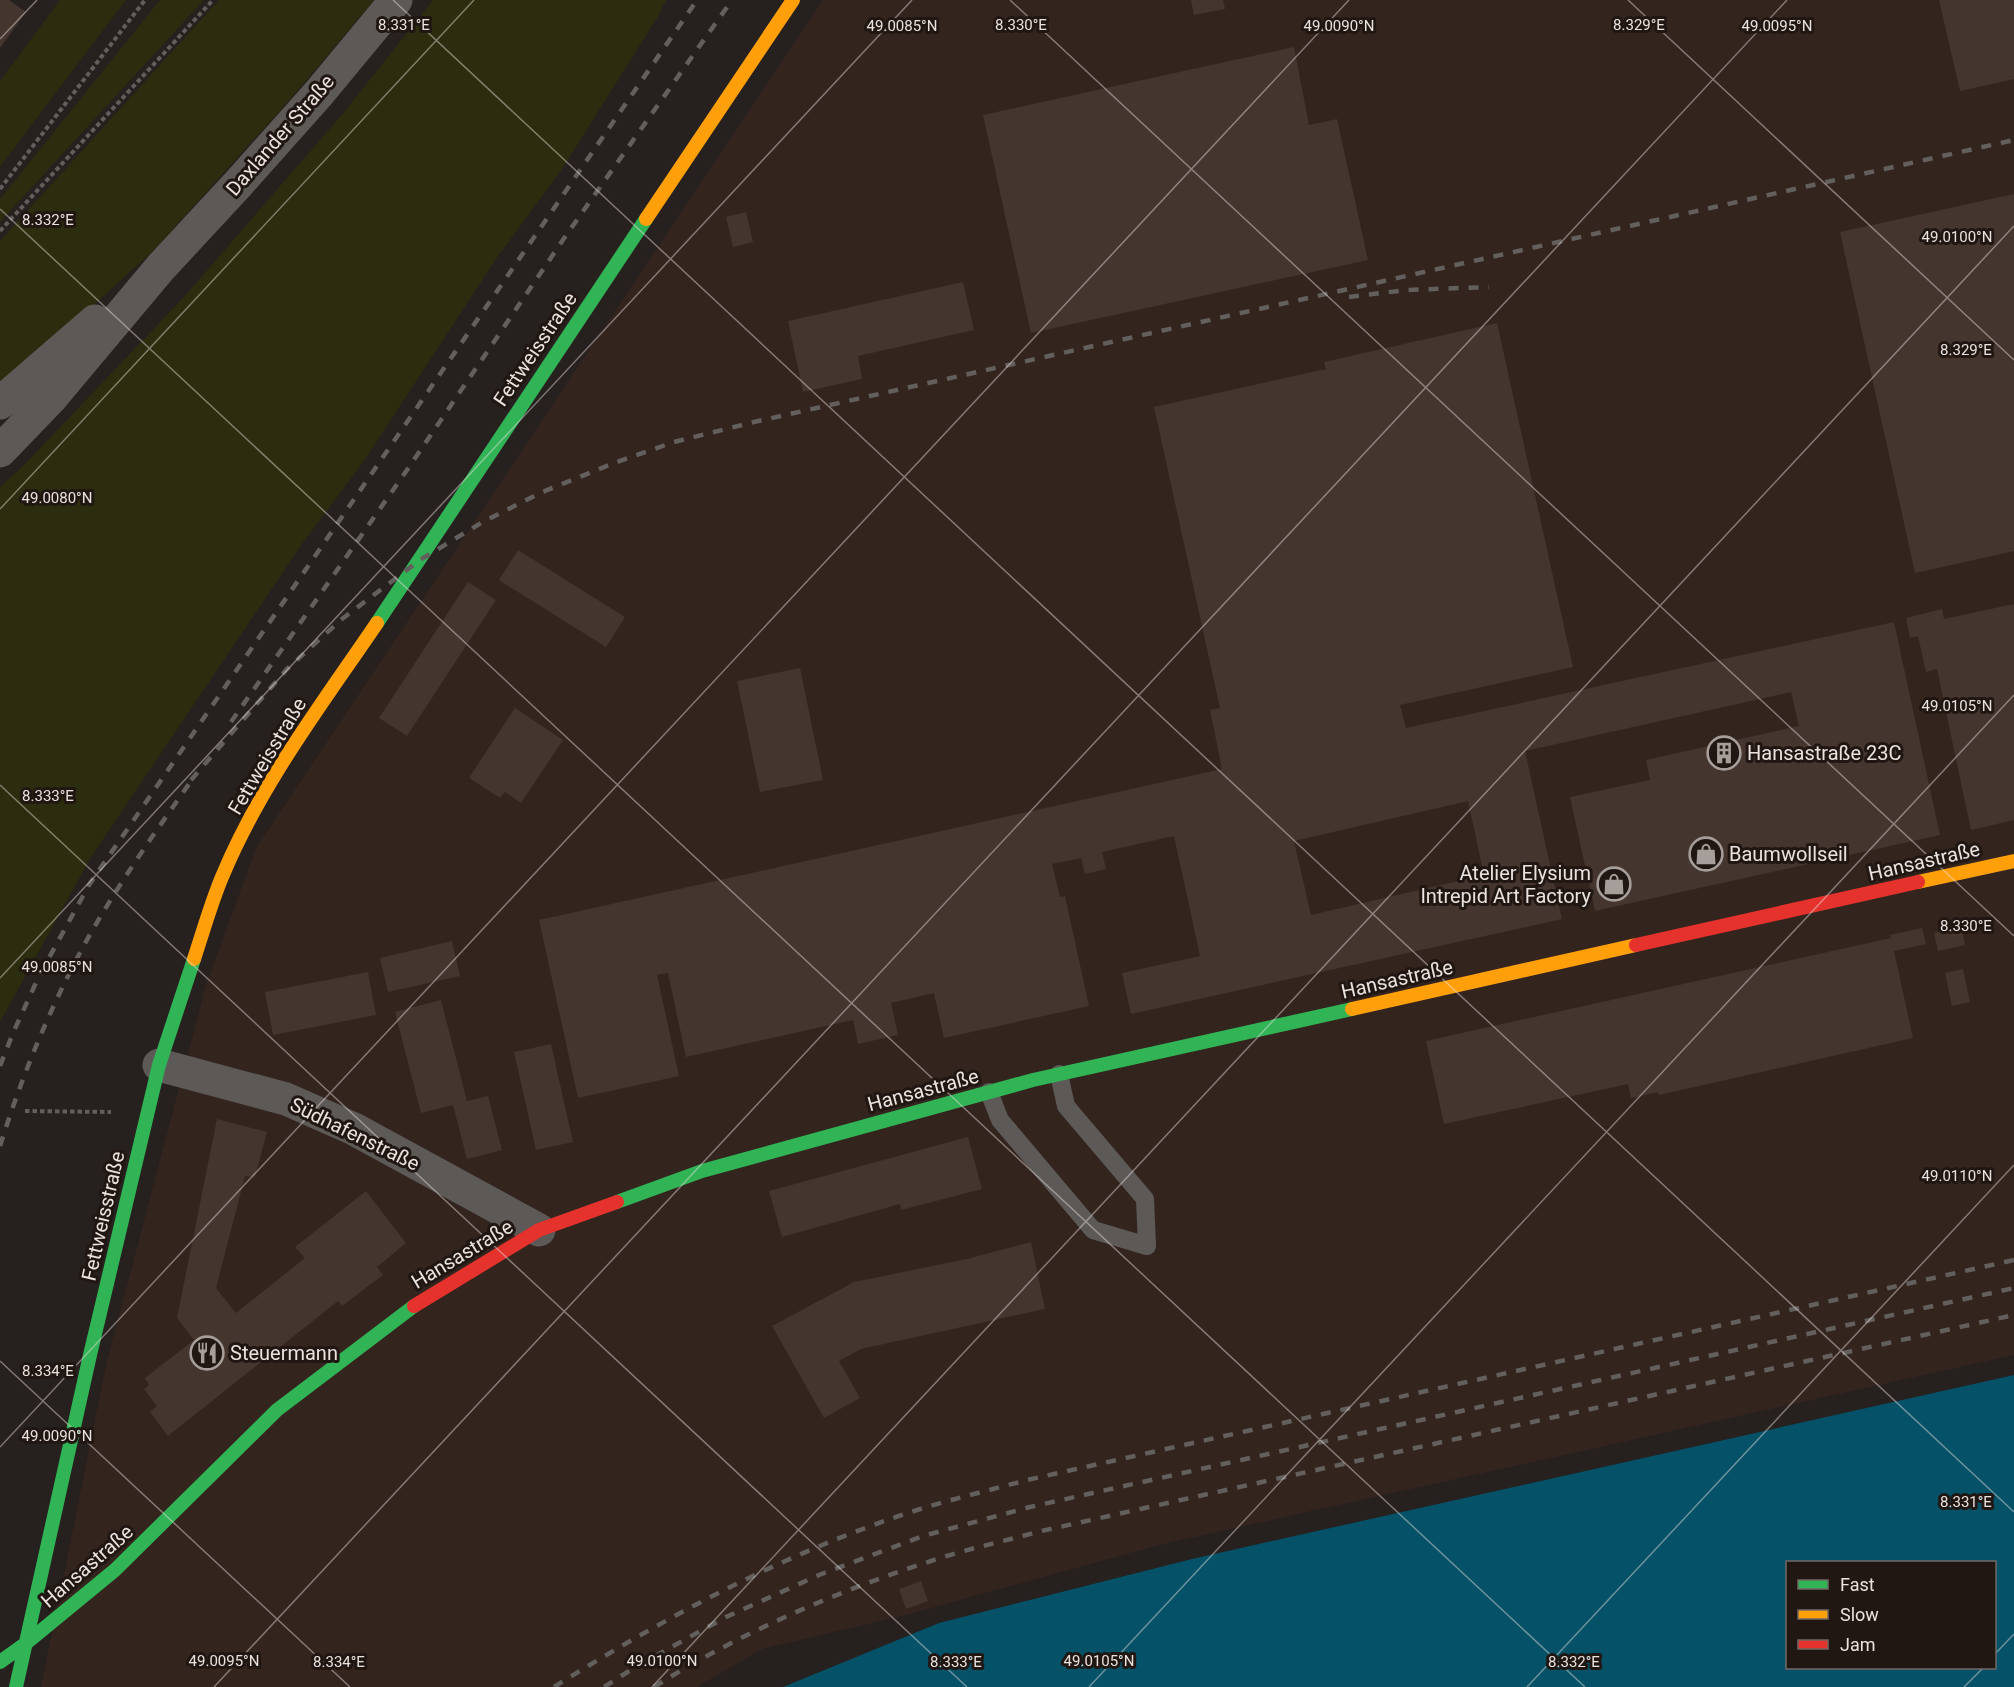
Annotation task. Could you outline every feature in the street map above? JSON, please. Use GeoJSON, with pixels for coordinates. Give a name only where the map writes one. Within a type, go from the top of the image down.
{"type":"FeatureCollection","features":[{"type":"Feature","properties":{"kind":"street","name":"Daxlander Straße"},"geometry":{"type":"LineString","coordinates":[[0,451],[52,397],[161,267],[311,101],[396,0]]}},
{"type":"Feature","properties":{"kind":"street","name":"Fettweisstraße"},"geometry":{"type":"LineString","coordinates":[[25,1644],[90,1355],[159,1065],[222,877],[266,790],[301,734],[420,560],[520,405],[793,0]]}},
{"type":"Feature","properties":{"kind":"street","name":"Daxlander Straße"},"geometry":{"type":"LineString","coordinates":[[0,403],[161,267]]}},
{"type":"Feature","properties":{"kind":"street","name":"Hansastraße"},"geometry":{"type":"LineString","coordinates":[[0,1662],[115,1570],[277,1410],[422,1300],[539,1230],[702,1171],[1059,1074],[2014,861]]}},
{"type":"Feature","properties":{"kind":"street","name":"Südhafenstraße"},"geometry":{"type":"LineString","coordinates":[[159,1065],[286,1099],[354,1129],[539,1230]]}},
{"type":"Feature","properties":{"kind":"street"},"geometry":{"type":"LineString","coordinates":[[16,1687],[25,1644]]}},
{"type":"Feature","properties":{"kind":"lane"},"geometry":{"type":"LineString","coordinates":[[989,1092],[1000,1120],[1093,1230],[1147,1246],[1145,1198],[1066,1106],[1059,1074]]}},
{"type":"Feature","properties":{"kind":"path"},"geometry":{"type":"LineString","coordinates":[[0,189],[145,0]]}},
{"type":"Feature","properties":{"kind":"path"},"geometry":{"type":"LineString","coordinates":[[0,231],[213,0]]}},
{"type":"Feature","properties":{"kind":"path"},"geometry":{"type":"LineString","coordinates":[[25,1111],[147,1114]]}},
{"type":"Feature","properties":{"kind":"shaded area"},"geometry":{"type":"Polygon","coordinates":[[[60,0],[126,0],[0,167],[0,81],[60,0]]]}},
{"type":"Feature","properties":{"kind":"shaded area"},"geometry":{"type":"Polygon","coordinates":[[[160,0],[204,0],[0,222],[0,199],[160,0]]]}},
{"type":"Feature","properties":{"kind":"shaded area"},"geometry":{"type":"Polygon","coordinates":[[[219,0],[374,0],[293,96],[152,252],[0,390],[0,241],[219,0]]]}},
{"type":"Feature","properties":{"kind":"shaded area"},"geometry":{"type":"Polygon","coordinates":[[[433,0],[666,0],[562,169],[496,259],[364,461],[302,544],[91,857],[0,1022],[0,487],[23,466],[184,297],[345,111],[433,0]]]}},
{"type":"Feature","properties":{"kind":"shaded area"},"geometry":{"type":"Polygon","coordinates":[[[823,0],[2014,0],[2014,1355],[1159,1545],[910,1614],[762,1649],[697,1687],[41,1687],[106,1365],[206,985],[256,848],[823,0]]]}},
{"type":"Feature","properties":{"kind":"water"},"geometry":{"type":"Polygon","coordinates":[[[2014,1375],[2014,1687],[783,1687],[939,1623],[1192,1559],[2014,1375]]]}},
{"type":"Feature","properties":{"kind":"building"},"geometry":{"type":"Polygon","coordinates":[[[0,0],[9,0],[26,12],[0,48],[0,0]]]}},
{"type":"Feature","properties":{"kind":"building"},"geometry":{"type":"Polygon","coordinates":[[[1191,0],[1223,0],[1225,9],[1194,15],[1191,0]]]}},
{"type":"Feature","properties":{"kind":"building"},"geometry":{"type":"Polygon","coordinates":[[[1939,0],[2014,0],[2014,79],[1960,91],[1939,0]]]}},
{"type":"Feature","properties":{"kind":"building"},"geometry":{"type":"Polygon","coordinates":[[[1294,47],[1309,125],[1337,119],[1368,260],[1031,333],[983,115],[1294,47]]]}},
{"type":"Feature","properties":{"kind":"building"},"geometry":{"type":"Polygon","coordinates":[[[2014,194],[2014,551],[1915,573],[1840,232],[2014,194]]]}},
{"type":"Feature","properties":{"kind":"building"},"geometry":{"type":"Polygon","coordinates":[[[746,212],[753,242],[733,247],[726,217],[746,212]]]}},
{"type":"Feature","properties":{"kind":"building"},"geometry":{"type":"Polygon","coordinates":[[[963,282],[974,330],[858,356],[862,379],[803,392],[788,321],[963,282]]]}},
{"type":"Feature","properties":{"kind":"building"},"geometry":{"type":"Polygon","coordinates":[[[1497,323],[1573,667],[1400,705],[1406,728],[1894,622],[1940,835],[1595,911],[1570,797],[1650,780],[1646,760],[1799,726],[1791,692],[1525,751],[1562,919],[1131,1014],[1122,973],[1200,956],[1174,836],[1102,852],[1106,869],[1085,874],[1081,858],[1052,864],[1060,897],[1065,896],[1089,1006],[944,1038],[934,993],[891,1003],[898,1035],[858,1044],[853,1020],[686,1057],[668,973],[657,975],[679,1076],[578,1098],[539,920],[1222,769],[1210,710],[1220,708],[1154,407],[1326,369],[1324,362],[1497,323]],[[1468,801],[1294,841],[1311,915],[1484,875],[1468,801]]]}},
{"type":"Feature","properties":{"kind":"building"},"geometry":{"type":"Polygon","coordinates":[[[518,550],[625,617],[606,647],[499,580],[518,550]]]}},
{"type":"Feature","properties":{"kind":"building"},"geometry":{"type":"Polygon","coordinates":[[[468,582],[496,600],[407,736],[379,718],[468,582]]]}},
{"type":"Feature","properties":{"kind":"building"},"geometry":{"type":"Polygon","coordinates":[[[2014,604],[2014,820],[1971,830],[1937,669],[1926,672],[1918,636],[1910,638],[1906,618],[1942,609],[1944,619],[2014,604]]]}},
{"type":"Feature","properties":{"kind":"building"},"geometry":{"type":"Polygon","coordinates":[[[800,668],[823,780],[760,792],[737,681],[800,668]]]}},
{"type":"Feature","properties":{"kind":"building"},"geometry":{"type":"Polygon","coordinates":[[[515,708],[563,740],[521,803],[505,792],[500,798],[469,778],[515,708]]]}},
{"type":"Feature","properties":{"kind":"building"},"geometry":{"type":"Polygon","coordinates":[[[1961,926],[1965,945],[1938,951],[1934,933],[1961,926]]]}},
{"type":"Feature","properties":{"kind":"building"},"geometry":{"type":"Polygon","coordinates":[[[1922,928],[1926,944],[1894,951],[1913,1038],[1659,1095],[1658,1092],[1631,1098],[1628,1084],[1444,1124],[1426,1041],[1891,938],[1890,935],[1922,928]]]}},
{"type":"Feature","properties":{"kind":"building"},"geometry":{"type":"Polygon","coordinates":[[[452,941],[460,976],[388,992],[380,958],[452,941]]]}},
{"type":"Feature","properties":{"kind":"building"},"geometry":{"type":"Polygon","coordinates":[[[1963,969],[1970,1002],[1952,1006],[1945,973],[1963,969]]]}},
{"type":"Feature","properties":{"kind":"building"},"geometry":{"type":"Polygon","coordinates":[[[368,972],[376,1015],[273,1035],[265,992],[368,972]]]}},
{"type":"Feature","properties":{"kind":"building"},"geometry":{"type":"Polygon","coordinates":[[[441,1000],[467,1101],[488,1096],[502,1150],[467,1159],[453,1105],[421,1113],[395,1012],[441,1000]]]}},
{"type":"Feature","properties":{"kind":"building"},"geometry":{"type":"Polygon","coordinates":[[[551,1044],[573,1142],[536,1150],[514,1052],[551,1044]]]}},
{"type":"Feature","properties":{"kind":"building"},"geometry":{"type":"Polygon","coordinates":[[[217,1119],[267,1132],[255,1177],[245,1176],[216,1288],[236,1313],[305,1258],[295,1247],[366,1191],[406,1243],[377,1267],[383,1275],[342,1306],[338,1301],[168,1436],[150,1412],[157,1406],[144,1389],[149,1385],[145,1378],[194,1340],[177,1318],[217,1119]]]}},
{"type":"Feature","properties":{"kind":"building"},"geometry":{"type":"Polygon","coordinates":[[[968,1137],[982,1189],[901,1210],[900,1204],[782,1237],[769,1191],[968,1137]]]}},
{"type":"Feature","properties":{"kind":"building"},"geometry":{"type":"Polygon","coordinates":[[[1031,1242],[1045,1309],[861,1349],[839,1361],[860,1398],[824,1418],[772,1326],[854,1282],[967,1259],[1031,1242]]]}},
{"type":"Feature","properties":{"kind":"building"},"geometry":{"type":"Polygon","coordinates":[[[921,1581],[928,1601],[906,1609],[899,1589],[921,1581]]]}},
{"type":"Feature","properties":{"kind":"railway"},"geometry":{"type":"LineString","coordinates":[[0,1066],[39,976],[89,885],[697,0]]}},
{"type":"Feature","properties":{"kind":"railway"},"geometry":{"type":"LineString","coordinates":[[231,722],[407,470],[567,234],[732,0]]}},
{"type":"Feature","properties":{"kind":"railway"},"geometry":{"type":"LineString","coordinates":[[191,780],[287,669],[342,619],[420,560],[481,523],[540,493],[614,463],[674,442],[754,422],[2014,140]]}},
{"type":"Feature","properties":{"kind":"railway"},"geometry":{"type":"LineString","coordinates":[[1349,297],[1406,290],[1489,287]]}},
{"type":"Feature","properties":{"kind":"railway"},"geometry":{"type":"LineString","coordinates":[[0,1146],[32,1056],[72,968],[115,893],[196,774]]}},
{"type":"Feature","properties":{"kind":"railway"},"geometry":{"type":"LineString","coordinates":[[554,1687],[685,1610],[775,1565],[917,1510],[1027,1480],[2014,1260]]}},
{"type":"Feature","properties":{"kind":"railway"},"geometry":{"type":"LineString","coordinates":[[604,1687],[726,1617],[819,1575],[923,1536],[1030,1507],[2014,1288]]}},
{"type":"Feature","properties":{"kind":"railway"},"geometry":{"type":"LineString","coordinates":[[654,1687],[720,1649],[789,1615],[859,1586],[957,1553],[1037,1532],[2014,1315]]}},
{"type":"Feature","properties":{"kind":"traffic: fast"},"geometry":{"type":"LineString","coordinates":[[377,623],[646,219]]}},
{"type":"Feature","properties":{"kind":"traffic: fast"},"geometry":{"type":"LineString","coordinates":[[16,1687],[90,1355],[159,1065],[194,959]]}},
{"type":"Feature","properties":{"kind":"traffic: fast"},"geometry":{"type":"LineString","coordinates":[[617,1202],[702,1171],[1033,1080],[1352,1009]]}},
{"type":"Feature","properties":{"kind":"traffic: fast"},"geometry":{"type":"LineString","coordinates":[[0,1662],[115,1570],[277,1410],[414,1306]]}},
{"type":"Feature","properties":{"kind":"traffic: slow"},"geometry":{"type":"LineString","coordinates":[[646,219],[793,0]]}},
{"type":"Feature","properties":{"kind":"traffic: slow"},"geometry":{"type":"LineString","coordinates":[[194,959],[222,877],[237,843],[293,746],[377,623]]}},
{"type":"Feature","properties":{"kind":"traffic: slow"},"geometry":{"type":"LineString","coordinates":[[1918,882],[2014,861]]}},
{"type":"Feature","properties":{"kind":"traffic: slow"},"geometry":{"type":"LineString","coordinates":[[1352,1009],[1636,945]]}},
{"type":"Feature","properties":{"kind":"traffic: jam"},"geometry":{"type":"LineString","coordinates":[[1636,945],[1918,882]]}},
{"type":"Feature","properties":{"kind":"traffic: jam"},"geometry":{"type":"LineString","coordinates":[[414,1306],[539,1230],[617,1202]]}},
{"type":"Feature","properties":{"kind":"place","name":"Hansastraße 23C"},"geometry":{"type":"Point","coordinates":[1724,753]}},
{"type":"Feature","properties":{"kind":"place","name":"Baumwollseil"},"geometry":{"type":"Point","coordinates":[1706,854]}},
{"type":"Feature","properties":{"kind":"place","name":"Atelier Elysium Intrepid Art Factory"},"geometry":{"type":"Point","coordinates":[1614,884]}},
{"type":"Feature","properties":{"kind":"place","name":"Steuermann"},"geometry":{"type":"Point","coordinates":[207,1353]}}]}
